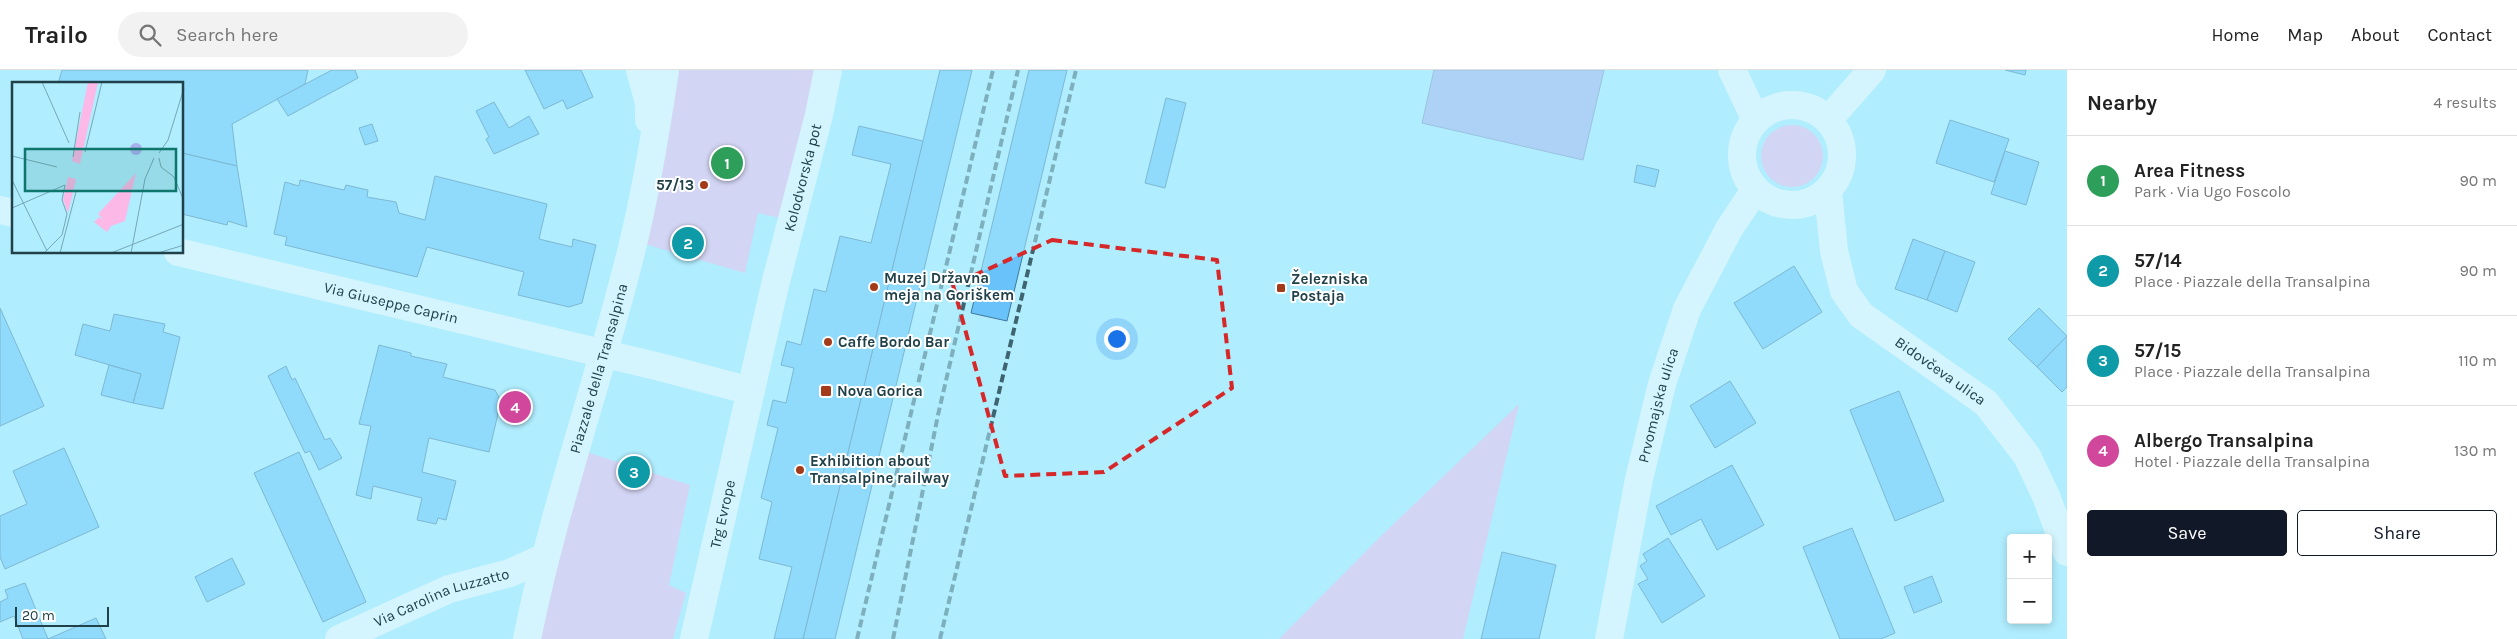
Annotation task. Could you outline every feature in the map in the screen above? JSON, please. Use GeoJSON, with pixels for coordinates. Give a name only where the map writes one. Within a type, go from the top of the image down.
{"type":"FeatureCollection","features":[{"type":"Feature","properties":{"kind":"street"},"geometry":{"type":"LineString","coordinates":[[640,70],[649,103],[648,179]]}},
{"type":"Feature","properties":{"kind":"street"},"geometry":{"type":"LineString","coordinates":[[648,179],[665,70]]}},
{"type":"Feature","properties":{"kind":"street","name":"Kolodvorska pot"},"geometry":{"type":"LineString","coordinates":[[774,284],[819,115],[828,70]]}},
{"type":"Feature","properties":{"kind":"street"},"geometry":{"type":"LineString","coordinates":[[1732,70],[1756,120]]}},
{"type":"Feature","properties":{"kind":"street"},"geometry":{"type":"LineString","coordinates":[[1828,120],[1872,70]]}},
{"type":"Feature","properties":{"kind":"street"},"geometry":{"type":"LineString","coordinates":[[1784,105],[1800,105],[1815,110],[1828,120],[1838,132],[1842,148],[1842,163],[1838,178],[1828,191],[1815,200],[1800,205],[1783,205],[1768,200],[1755,190],[1746,177],[1741,162],[1741,147],[1746,132],[1756,120],[1769,110],[1784,105]]}},
{"type":"Feature","properties":{"kind":"street","name":"Piazzale della Transalpina"},"geometry":{"type":"LineString","coordinates":[[527,639],[545,557],[631,253],[648,179]]}},
{"type":"Feature","properties":{"kind":"street","name":"Prvomajska ulica"},"geometry":{"type":"LineString","coordinates":[[1609,639],[1639,479],[1668,365],[1686,309],[1729,229],[1755,190]]}},
{"type":"Feature","properties":{"kind":"street","name":"Bidovčeva ulica"},"geometry":{"type":"LineString","coordinates":[[1828,191],[1834,251],[1844,291],[1861,315],[1986,403],[2027,456],[2046,496],[2067,552]]}},
{"type":"Feature","properties":{"kind":"street","name":"Via Giuseppe Caprin"},"geometry":{"type":"LineString","coordinates":[[184,253],[602,355],[660,367],[751,391]]}},
{"type":"Feature","properties":{"kind":"street","name":"Trg Evrope"},"geometry":{"type":"LineString","coordinates":[[694,639],[774,284]]}},
{"type":"Feature","properties":{"kind":"street","name":"Via Carolina Luzzatto"},"geometry":{"type":"LineString","coordinates":[[339,639],[449,588],[510,573],[545,557]]}},
{"type":"Feature","properties":{"kind":"highlighted area"},"geometry":{"type":"Polygon","coordinates":[[[1052,240],[1217,260],[1232,388],[1104,472],[1005,476],[953,285],[1052,240]]]}},
{"type":"Feature","properties":{"kind":"shaded area"},"geometry":{"type":"Polygon","coordinates":[[[678,70],[819,70],[785,219],[758,213],[745,273],[634,241],[678,70]]]}},
{"type":"Feature","properties":{"kind":"shaded area"},"geometry":{"type":"Polygon","coordinates":[[[1792,125],[1809,130],[1814,134],[1818,139],[1823,156],[1818,173],[1814,178],[1809,182],[1792,187],[1775,182],[1770,178],[1766,173],[1761,156],[1766,139],[1770,134],[1775,130],[1792,125]]]}},
{"type":"Feature","properties":{"kind":"shaded area"},"geometry":{"type":"Polygon","coordinates":[[[1519,404],[1463,639],[1279,639],[1381,536],[1519,404]]]}},
{"type":"Feature","properties":{"kind":"shaded area"},"geometry":{"type":"Polygon","coordinates":[[[580,450],[690,485],[669,585],[686,593],[673,639],[534,639],[580,450]]]}},
{"type":"Feature","properties":{"kind":"water"},"geometry":{"type":"Polygon","coordinates":[[[1434,70],[1604,70],[1583,160],[1422,123],[1434,70]]]}},
{"type":"Feature","properties":{"kind":"building"},"geometry":{"type":"Polygon","coordinates":[[[62,70],[308,70],[305,84],[232,124],[237,166],[184,153],[184,82],[59,82],[62,70]]]}},
{"type":"Feature","properties":{"kind":"building"},"geometry":{"type":"Polygon","coordinates":[[[332,70],[355,70],[358,78],[288,116],[277,99],[332,70]]]}},
{"type":"Feature","properties":{"kind":"building"},"geometry":{"type":"Polygon","coordinates":[[[525,70],[581,70],[593,97],[567,109],[563,100],[544,109],[525,70]]]}},
{"type":"Feature","properties":{"kind":"building"},"geometry":{"type":"Polygon","coordinates":[[[940,70],[972,70],[835,639],[803,639],[940,70]]]}},
{"type":"Feature","properties":{"kind":"building"},"geometry":{"type":"Polygon","coordinates":[[[1029,70],[1067,70],[1007,321],[971,313],[1029,70]]]}},
{"type":"Feature","properties":{"kind":"building"},"geometry":{"type":"Polygon","coordinates":[[[2005,70],[2026,70],[2025,75],[2005,70]]]}},
{"type":"Feature","properties":{"kind":"building"},"geometry":{"type":"Polygon","coordinates":[[[1166,98],[1186,103],[1165,188],[1145,183],[1166,98]]]}},
{"type":"Feature","properties":{"kind":"building"},"geometry":{"type":"Polygon","coordinates":[[[494,102],[509,128],[529,116],[539,134],[494,154],[486,139],[489,137],[476,111],[494,102]]]}},
{"type":"Feature","properties":{"kind":"building"},"geometry":{"type":"Polygon","coordinates":[[[1950,120],[2009,139],[1994,182],[1936,163],[1950,120]]]}},
{"type":"Feature","properties":{"kind":"building"},"geometry":{"type":"Polygon","coordinates":[[[372,124],[378,141],[365,145],[359,128],[372,124]]]}},
{"type":"Feature","properties":{"kind":"building"},"geometry":{"type":"Polygon","coordinates":[[[859,126],[923,141],[803,639],[774,639],[792,567],[759,559],[772,502],[761,498],[778,428],[767,425],[773,400],[786,403],[794,368],[781,365],[787,341],[801,345],[814,289],[826,292],[840,236],[871,243],[891,164],[852,155],[859,126]]]}},
{"type":"Feature","properties":{"kind":"building"},"geometry":{"type":"Polygon","coordinates":[[[2005,151],[2039,162],[2026,205],[1991,194],[2005,151]]]}},
{"type":"Feature","properties":{"kind":"building"},"geometry":{"type":"Polygon","coordinates":[[[184,153],[237,166],[247,227],[228,221],[227,225],[184,214],[184,153]]]}},
{"type":"Feature","properties":{"kind":"building"},"geometry":{"type":"Polygon","coordinates":[[[1637,165],[1659,170],[1655,187],[1634,182],[1637,165]]]}},
{"type":"Feature","properties":{"kind":"building"},"geometry":{"type":"Polygon","coordinates":[[[435,176],[547,204],[539,239],[572,247],[573,239],[596,245],[582,303],[569,307],[518,295],[524,272],[427,247],[417,277],[285,245],[287,237],[274,234],[285,182],[299,186],[300,180],[344,190],[346,185],[368,190],[367,197],[396,202],[399,213],[425,220],[435,176]]]}},
{"type":"Feature","properties":{"kind":"building"},"geometry":{"type":"Polygon","coordinates":[[[1913,239],[1945,251],[1927,300],[1895,289],[1913,239]]]}},
{"type":"Feature","properties":{"kind":"building"},"geometry":{"type":"Polygon","coordinates":[[[1945,251],[1975,262],[1957,312],[1927,300],[1945,251]]]}},
{"type":"Feature","properties":{"kind":"building"},"geometry":{"type":"Polygon","coordinates":[[[1794,266],[1822,312],[1763,349],[1734,303],[1794,266]]]}},
{"type":"Feature","properties":{"kind":"building"},"geometry":{"type":"Polygon","coordinates":[[[0,308],[44,406],[0,426],[0,308]]]}},
{"type":"Feature","properties":{"kind":"building"},"geometry":{"type":"Polygon","coordinates":[[[2039,308],[2067,336],[2037,367],[2008,339],[2039,308]]]}},
{"type":"Feature","properties":{"kind":"building"},"geometry":{"type":"Polygon","coordinates":[[[114,314],[165,324],[163,332],[180,337],[163,409],[133,403],[141,374],[75,355],[83,324],[110,331],[114,314]]]}},
{"type":"Feature","properties":{"kind":"building"},"geometry":{"type":"Polygon","coordinates":[[[2067,336],[2067,387],[2062,392],[2037,367],[2067,336]]]}},
{"type":"Feature","properties":{"kind":"building"},"geometry":{"type":"Polygon","coordinates":[[[379,345],[411,353],[411,356],[447,364],[443,377],[495,390],[501,401],[489,452],[429,438],[422,472],[456,481],[446,520],[438,518],[436,524],[417,520],[422,498],[373,486],[371,499],[356,495],[371,426],[359,424],[379,345]]]}},
{"type":"Feature","properties":{"kind":"building"},"geometry":{"type":"Polygon","coordinates":[[[109,365],[141,374],[133,403],[101,395],[109,365]]]}},
{"type":"Feature","properties":{"kind":"building"},"geometry":{"type":"Polygon","coordinates":[[[286,366],[292,380],[295,378],[325,440],[330,438],[342,458],[319,470],[310,451],[305,453],[268,376],[286,366]]]}},
{"type":"Feature","properties":{"kind":"building"},"geometry":{"type":"Polygon","coordinates":[[[1730,381],[1756,423],[1715,448],[1690,406],[1730,381]]]}},
{"type":"Feature","properties":{"kind":"building"},"geometry":{"type":"Polygon","coordinates":[[[1899,391],[1944,501],[1895,521],[1850,410],[1899,391]]]}},
{"type":"Feature","properties":{"kind":"building"},"geometry":{"type":"Polygon","coordinates":[[[64,448],[99,527],[5,569],[0,557],[0,516],[27,504],[13,471],[64,448]]]}},
{"type":"Feature","properties":{"kind":"building"},"geometry":{"type":"Polygon","coordinates":[[[299,452],[366,602],[323,622],[254,473],[299,452]]]}},
{"type":"Feature","properties":{"kind":"building"},"geometry":{"type":"Polygon","coordinates":[[[1732,465],[1764,525],[1717,550],[1701,519],[1671,535],[1656,506],[1732,465]]]}},
{"type":"Feature","properties":{"kind":"building"},"geometry":{"type":"Polygon","coordinates":[[[1852,528],[1895,633],[1881,639],[1840,639],[1803,547],[1852,528]]]}},
{"type":"Feature","properties":{"kind":"building"},"geometry":{"type":"Polygon","coordinates":[[[1668,538],[1705,596],[1662,623],[1638,584],[1648,579],[1640,566],[1647,561],[1643,554],[1668,538]]]}},
{"type":"Feature","properties":{"kind":"building"},"geometry":{"type":"Polygon","coordinates":[[[1502,552],[1556,565],[1539,639],[1481,639],[1502,552]]]}},
{"type":"Feature","properties":{"kind":"building"},"geometry":{"type":"Polygon","coordinates":[[[232,558],[245,584],[207,602],[195,577],[232,558]]]}},
{"type":"Feature","properties":{"kind":"building"},"geometry":{"type":"Polygon","coordinates":[[[1932,576],[1942,602],[1914,613],[1904,587],[1932,576]]]}},
{"type":"Feature","properties":{"kind":"building"},"geometry":{"type":"Polygon","coordinates":[[[25,583],[48,639],[23,639],[14,616],[0,622],[0,602],[8,598],[5,590],[25,583]]]}},
{"type":"Feature","properties":{"kind":"building"},"geometry":{"type":"Polygon","coordinates":[[[96,618],[106,639],[48,639],[96,618]]]}},
{"type":"Feature","properties":{"kind":"railway"},"geometry":{"type":"LineString","coordinates":[[857,639],[993,70]]}},
{"type":"Feature","properties":{"kind":"railway"},"geometry":{"type":"LineString","coordinates":[[893,639],[938,415],[1018,70]]}},
{"type":"Feature","properties":{"kind":"railway"},"geometry":{"type":"LineString","coordinates":[[940,639],[1076,70]]}},
{"type":"Feature","properties":{"kind":"place","name":"Area Fitness"},"geometry":{"type":"Point","coordinates":[727,163]}},
{"type":"Feature","properties":{"kind":"place","name":"57/13"},"geometry":{"type":"Point","coordinates":[704,185]}},
{"type":"Feature","properties":{"kind":"place","name":"57/14"},"geometry":{"type":"Point","coordinates":[688,243]}},
{"type":"Feature","properties":{"kind":"place","name":"Muzej Državna meja na Goriškem"},"geometry":{"type":"Point","coordinates":[874,287]}},
{"type":"Feature","properties":{"kind":"place","name":"Železniska Postaja"},"geometry":{"type":"Point","coordinates":[1281,288]}},
{"type":"Feature","properties":{"kind":"place","name":"Caffe Bordo Bar"},"geometry":{"type":"Point","coordinates":[828,342]}},
{"type":"Feature","properties":{"kind":"place","name":"Nova Gorica"},"geometry":{"type":"Point","coordinates":[826,391]}},
{"type":"Feature","properties":{"kind":"place","name":"Albergo Transalpina"},"geometry":{"type":"Point","coordinates":[515,407]}},
{"type":"Feature","properties":{"kind":"place","name":"Exhibition about Transalpine railway"},"geometry":{"type":"Point","coordinates":[800,470]}},
{"type":"Feature","properties":{"kind":"place","name":"57/15"},"geometry":{"type":"Point","coordinates":[634,472]}}]}
